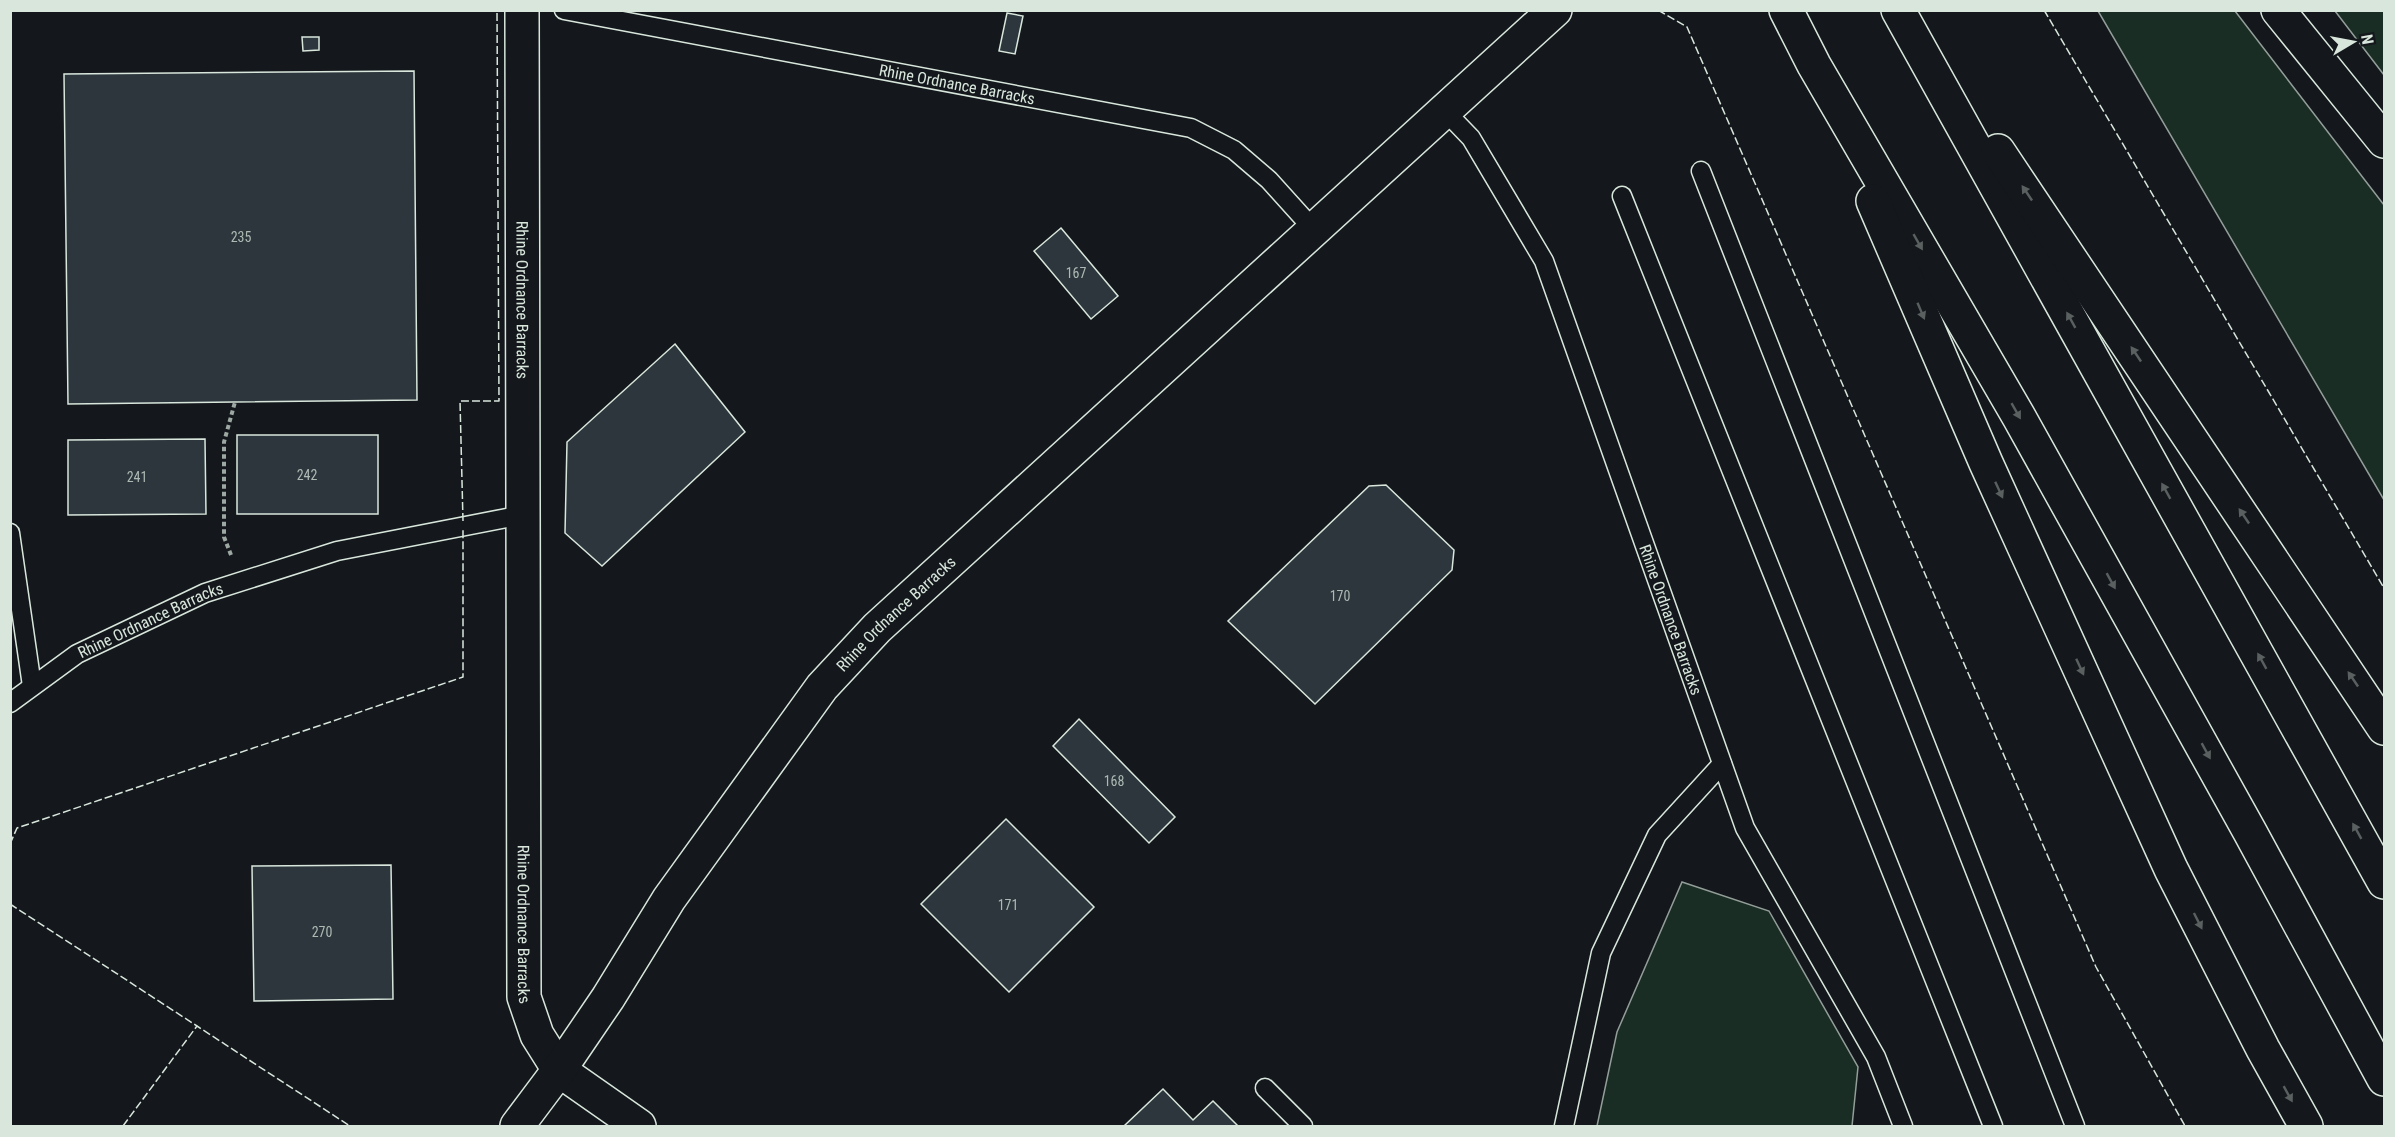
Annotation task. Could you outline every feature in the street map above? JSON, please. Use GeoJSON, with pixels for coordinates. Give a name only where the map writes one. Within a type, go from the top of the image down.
{"type":"FeatureCollection","features":[{"type":"Feature","properties":{"kind":"main road","name":"Rhine Ordnance Barracks"},"geometry":{"type":"LineString","coordinates":[[522,10],[524,997],[537,1035],[559,1070],[639,1126]]}},
{"type":"Feature","properties":{"kind":"main road","name":"Rhine Ordnance Barracks"},"geometry":{"type":"LineString","coordinates":[[517,1126],[559,1070],[669,899],[822,687],[877,628],[1555,10]]}},
{"type":"Feature","properties":{"kind":"main road"},"geometry":{"type":"LineString","coordinates":[[1786,10],[1814,65],[2025,427],[2385,1079]]}},
{"type":"Feature","properties":{"kind":"main road"},"geometry":{"type":"LineString","coordinates":[[1900,10],[2073,260],[2385,728]]}},
{"type":"Feature","properties":{"kind":"main road"},"geometry":{"type":"LineString","coordinates":[[1900,10],[2385,882]]}},
{"type":"Feature","properties":{"kind":"main road"},"geometry":{"type":"LineString","coordinates":[[2278,10],[2385,141]]}},
{"type":"Feature","properties":{"kind":"main road"},"geometry":{"type":"LineString","coordinates":[[1814,65],[1986,464],[2171,869],[2263,1049],[2306,1126]]}},
{"type":"Feature","properties":{"kind":"lane","name":"Rhine Ordnance Barracks"},"geometry":{"type":"LineString","coordinates":[[564,10],[1191,128],[1234,150],[1269,180],[1315,231]]}},
{"type":"Feature","properties":{"kind":"lane","name":"Rhine Ordnance Barracks"},"geometry":{"type":"LineString","coordinates":[[1445,111],[1471,138],[1544,261],[1745,828],[1876,1057],[1903,1126]]}},
{"type":"Feature","properties":{"kind":"lane"},"geometry":{"type":"LineString","coordinates":[[1701,171],[2075,1126]]}},
{"type":"Feature","properties":{"kind":"lane"},"geometry":{"type":"LineString","coordinates":[[1622,196],[1993,1126]]}},
{"type":"Feature","properties":{"kind":"lane","name":"Rhine Ordnance Barracks"},"geometry":{"type":"LineString","coordinates":[[10,703],[77,654],[205,593],[337,551],[522,515]]}},
{"type":"Feature","properties":{"kind":"lane"},"geometry":{"type":"LineString","coordinates":[[10,532],[32,686]]}},
{"type":"Feature","properties":{"kind":"lane"},"geometry":{"type":"LineString","coordinates":[[1564,1126],[1600,953],[1657,835],[1722,764]]}},
{"type":"Feature","properties":{"kind":"lane"},"geometry":{"type":"LineString","coordinates":[[1265,1088],[1303,1126]]}},
{"type":"Feature","properties":{"kind":"path"},"geometry":{"type":"LineString","coordinates":[[235,402],[224,442],[224,537],[240,582]]}},
{"type":"Feature","properties":{"kind":"green space"},"geometry":{"type":"Polygon","coordinates":[[[2098,11],[2235,11],[2384,205],[2384,500],[2098,11]]]}},
{"type":"Feature","properties":{"kind":"green space"},"geometry":{"type":"Polygon","coordinates":[[[2335,11],[2384,11],[2384,75],[2335,11]]]}},
{"type":"Feature","properties":{"kind":"green space"},"geometry":{"type":"Polygon","coordinates":[[[1682,882],[1769,911],[1858,1067],[1852,1126],[1597,1126],[1617,1032],[1682,882]]]}},
{"type":"Feature","properties":{"kind":"building"},"geometry":{"type":"Polygon","coordinates":[[[1007,13],[1023,16],[1015,54],[999,51],[1007,13]]]}},
{"type":"Feature","properties":{"kind":"building"},"geometry":{"type":"Polygon","coordinates":[[[302,37],[319,37],[319,50],[303,51],[302,37]]]}},
{"type":"Feature","properties":{"kind":"building"},"geometry":{"type":"Polygon","coordinates":[[[414,71],[417,400],[68,404],[64,74],[414,71]]]}},
{"type":"Feature","properties":{"kind":"building"},"geometry":{"type":"Polygon","coordinates":[[[1061,228],[1118,296],[1091,319],[1034,251],[1061,228]]]}},
{"type":"Feature","properties":{"kind":"building"},"geometry":{"type":"Polygon","coordinates":[[[675,344],[745,432],[602,566],[565,533],[567,442],[675,344]]]}},
{"type":"Feature","properties":{"kind":"building"},"geometry":{"type":"Polygon","coordinates":[[[237,435],[378,435],[378,514],[237,514],[237,435]]]}},
{"type":"Feature","properties":{"kind":"building"},"geometry":{"type":"Polygon","coordinates":[[[205,439],[206,514],[68,515],[68,440],[205,439]]]}},
{"type":"Feature","properties":{"kind":"building"},"geometry":{"type":"Polygon","coordinates":[[[1386,485],[1454,550],[1452,570],[1315,704],[1228,621],[1369,486],[1386,485]]]}},
{"type":"Feature","properties":{"kind":"building"},"geometry":{"type":"Polygon","coordinates":[[[1079,719],[1175,817],[1149,843],[1053,746],[1079,719]]]}},
{"type":"Feature","properties":{"kind":"building"},"geometry":{"type":"Polygon","coordinates":[[[1006,819],[1094,907],[1009,992],[921,904],[1006,819]]]}},
{"type":"Feature","properties":{"kind":"building"},"geometry":{"type":"Polygon","coordinates":[[[391,865],[393,999],[254,1001],[252,866],[391,865]]]}},
{"type":"Feature","properties":{"kind":"building"},"geometry":{"type":"Polygon","coordinates":[[[1163,1089],[1193,1120],[1213,1101],[1238,1126],[1124,1126],[1163,1089]]]}},
{"type":"Feature","properties":{"kind":"fence"},"geometry":{"type":"LineString","coordinates":[[463,521],[460,401],[499,401],[497,10]]}},
{"type":"Feature","properties":{"kind":"fence"},"geometry":{"type":"LineString","coordinates":[[1658,10],[1687,27],[2096,967],[2185,1126]]}},
{"type":"Feature","properties":{"kind":"fence"},"geometry":{"type":"LineString","coordinates":[[2044,10],[2384,588]]}},
{"type":"Feature","properties":{"kind":"fence"},"geometry":{"type":"LineString","coordinates":[[10,844],[17,828],[463,677],[463,530]]}},
{"type":"Feature","properties":{"kind":"fence"},"geometry":{"type":"LineString","coordinates":[[10,904],[197,1026]]}},
{"type":"Feature","properties":{"kind":"fence"},"geometry":{"type":"LineString","coordinates":[[123,1126],[197,1026],[350,1126]]}}]}
